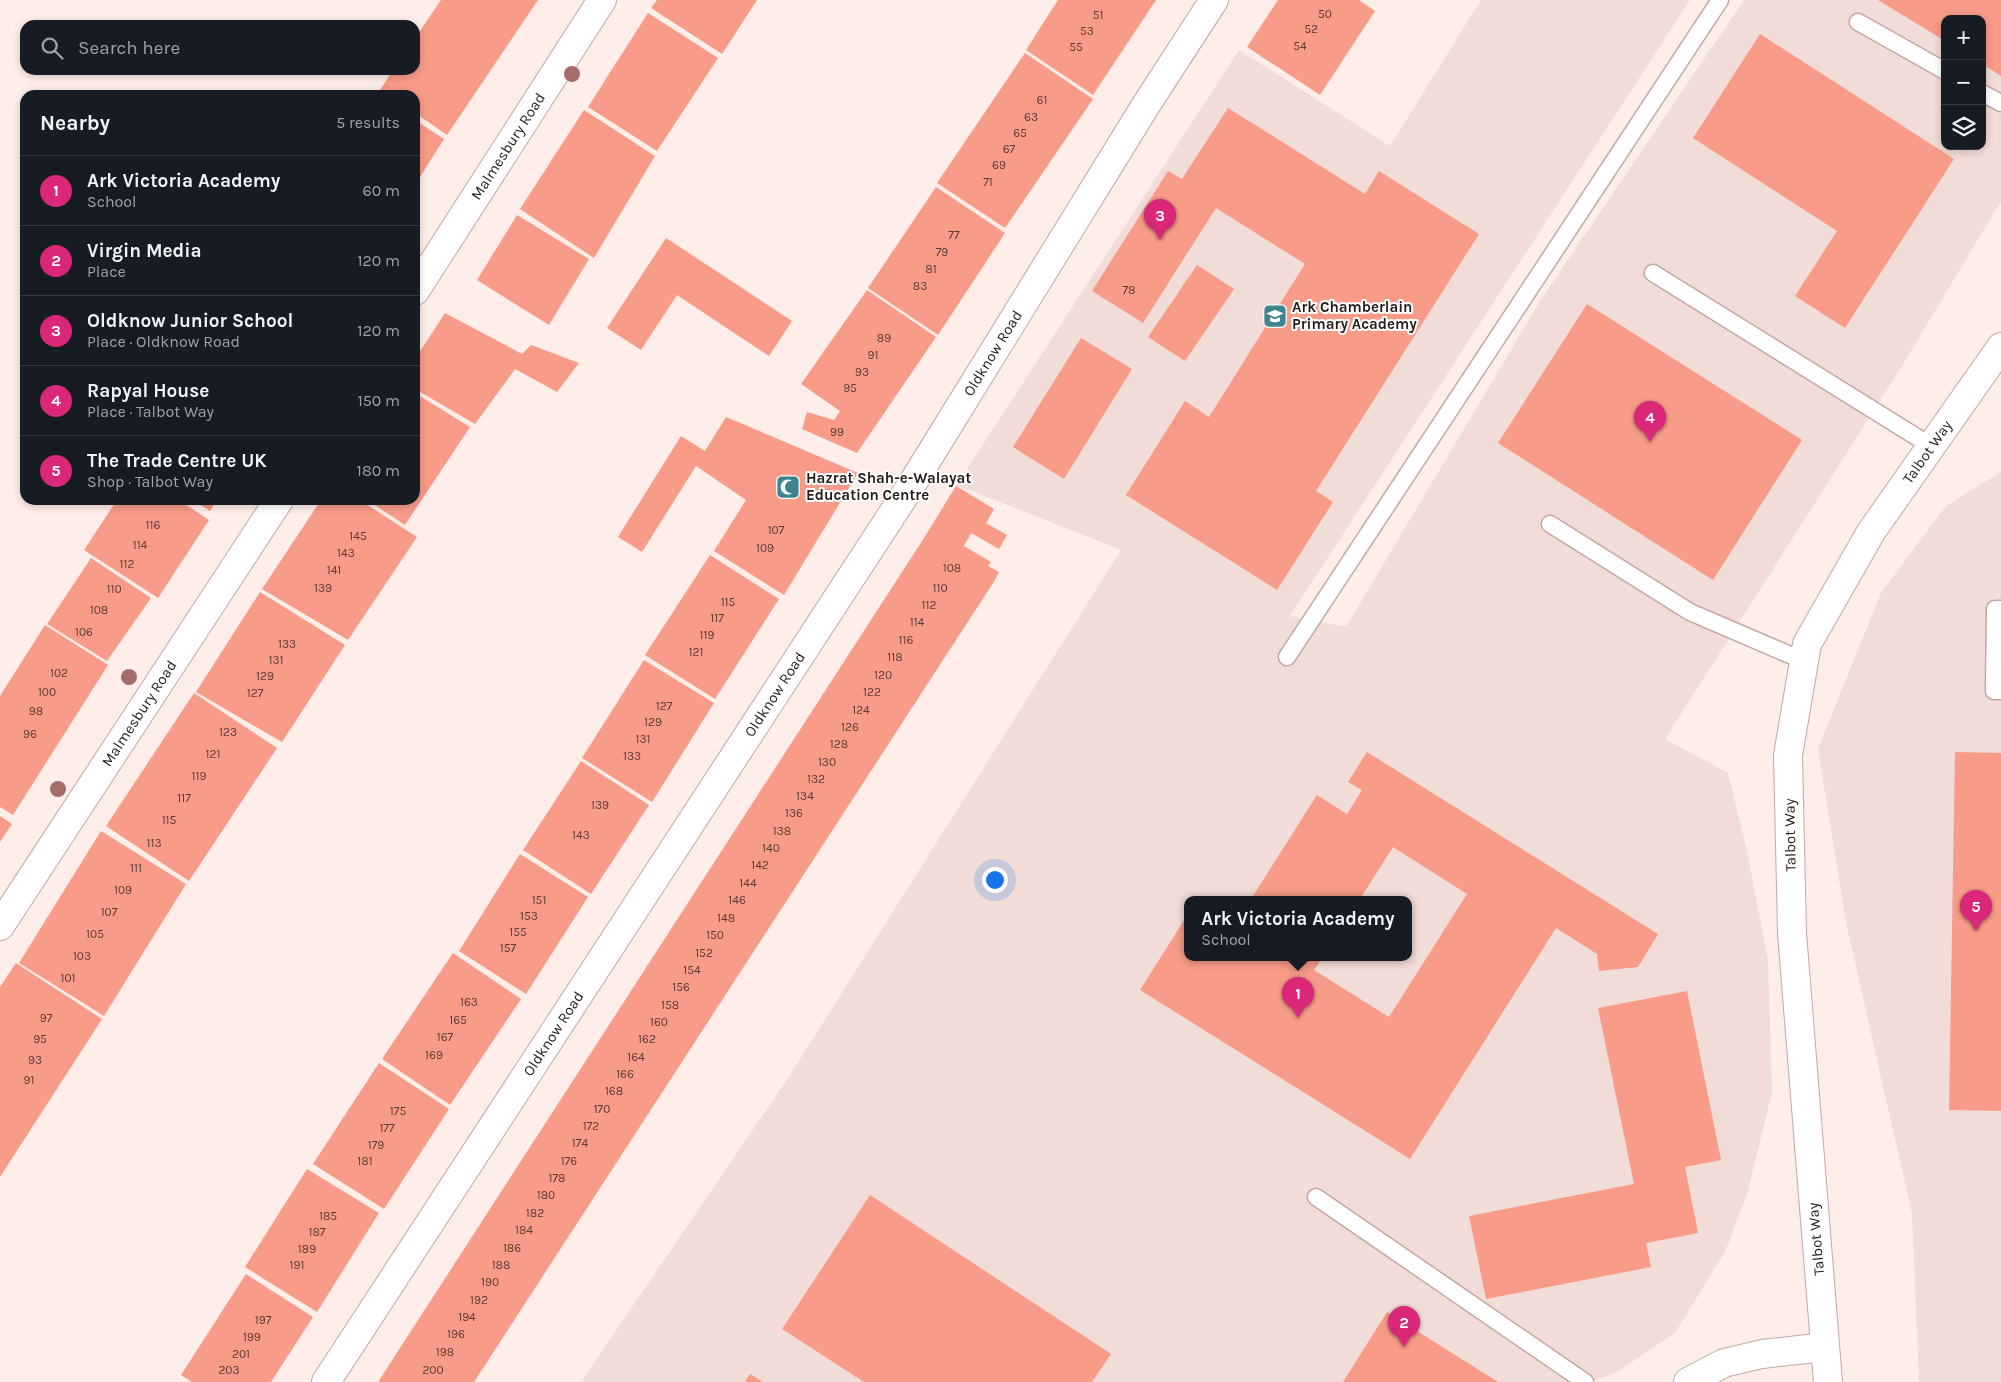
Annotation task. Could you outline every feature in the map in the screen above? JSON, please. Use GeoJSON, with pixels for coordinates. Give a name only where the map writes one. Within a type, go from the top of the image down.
{"type":"FeatureCollection","features":[{"type":"Feature","properties":{"kind":"street","name":"Malmesbury Road"},"geometry":{"type":"LineString","coordinates":[[420,283],[602,0]]}},
{"type":"Feature","properties":{"kind":"street","name":"Oldknow Road"},"geometry":{"type":"LineString","coordinates":[[326,1382],[907,492],[1146,105],[1214,0]]}},
{"type":"Feature","properties":{"kind":"street","name":"Talbot Way"},"geometry":{"type":"LineString","coordinates":[[1828,1382],[1792,933],[1788,755],[1807,644],[1870,532],[2001,347]]}},
{"type":"Feature","properties":{"kind":"street","name":"Malmesbury Road"},"geometry":{"type":"LineString","coordinates":[[0,926],[276,505]]}},
{"type":"Feature","properties":{"kind":"street"},"geometry":{"type":"LineString","coordinates":[[1688,1382],[1724,1363],[1762,1354],[1825,1347]]}},
{"type":"Feature","properties":{"kind":"lane"},"geometry":{"type":"LineString","coordinates":[[1287,657],[1720,0]]}},
{"type":"Feature","properties":{"kind":"lane"},"geometry":{"type":"LineString","coordinates":[[1858,22],[1941,69]]}},
{"type":"Feature","properties":{"kind":"lane"},"geometry":{"type":"LineString","coordinates":[[1986,95],[2001,103]]}},
{"type":"Feature","properties":{"kind":"lane"},"geometry":{"type":"LineString","coordinates":[[1654,273],[1931,446]]}},
{"type":"Feature","properties":{"kind":"lane"},"geometry":{"type":"LineString","coordinates":[[1550,524],[1690,612],[1804,661]]}},
{"type":"Feature","properties":{"kind":"lane"},"geometry":{"type":"LineString","coordinates":[[2001,609],[1995,609],[1994,691],[2001,691]]}},
{"type":"Feature","properties":{"kind":"lane"},"geometry":{"type":"LineString","coordinates":[[1316,1197],[1585,1382]]}},
{"type":"Feature","properties":{"kind":"shaded area"},"geometry":{"type":"Polygon","coordinates":[[[1481,0],[1690,0],[1290,616],[1346,627],[1540,301],[1744,0],[2001,0],[2001,201],[1899,371],[1665,739],[1728,773],[1747,851],[1768,960],[1772,1092],[1748,1191],[1725,1252],[1675,1333],[1617,1372],[1590,1382],[581,1382],[790,1075],[1121,550],[956,486],[1239,50],[1390,146],[1481,0]]]}},
{"type":"Feature","properties":{"kind":"shaded area"},"geometry":{"type":"Polygon","coordinates":[[[2001,472],[2001,1382],[1919,1382],[1912,1214],[1846,923],[1818,749],[1881,593],[1946,506],[2001,472]]]}},
{"type":"Feature","properties":{"kind":"building"},"geometry":{"type":"Polygon","coordinates":[[[441,0],[538,0],[447,135],[420,116],[420,90],[380,90],[390,75],[420,75],[420,31],[441,0]]]}},
{"type":"Feature","properties":{"kind":"building"},"geometry":{"type":"Polygon","coordinates":[[[657,0],[757,0],[722,54],[651,8],[657,0]]]}},
{"type":"Feature","properties":{"kind":"building"},"geometry":{"type":"Polygon","coordinates":[[[1058,0],[1156,0],[1093,95],[1026,50],[1058,0]]]}},
{"type":"Feature","properties":{"kind":"building"},"geometry":{"type":"Polygon","coordinates":[[[1278,0],[1359,0],[1375,11],[1320,95],[1247,47],[1278,0]]]}},
{"type":"Feature","properties":{"kind":"building"},"geometry":{"type":"Polygon","coordinates":[[[1878,0],[2001,0],[2001,76],[1986,67],[1986,15],[1941,15],[1941,39],[1878,0]]]}},
{"type":"Feature","properties":{"kind":"building"},"geometry":{"type":"Polygon","coordinates":[[[648,13],[718,58],[657,151],[588,107],[648,13]]]}},
{"type":"Feature","properties":{"kind":"building"},"geometry":{"type":"Polygon","coordinates":[[[1760,34],[1954,159],[1845,328],[1795,296],[1837,231],[1693,138],[1760,34]]]}},
{"type":"Feature","properties":{"kind":"building"},"geometry":{"type":"Polygon","coordinates":[[[1025,53],[1093,99],[1005,228],[937,183],[1025,53]]]}},
{"type":"Feature","properties":{"kind":"building"},"geometry":{"type":"Polygon","coordinates":[[[1228,108],[1365,194],[1379,171],[1479,234],[1316,491],[1333,502],[1277,590],[1126,495],[1185,401],[1209,417],[1305,264],[1216,208],[1143,323],[1092,291],[1168,171],[1182,179],[1228,108]]]}},
{"type":"Feature","properties":{"kind":"building"},"geometry":{"type":"Polygon","coordinates":[[[584,110],[655,156],[594,258],[520,209],[584,110]]]}},
{"type":"Feature","properties":{"kind":"building"},"geometry":{"type":"Polygon","coordinates":[[[420,123],[444,139],[420,177],[420,123]]]}},
{"type":"Feature","properties":{"kind":"building"},"geometry":{"type":"Polygon","coordinates":[[[936,187],[1005,233],[938,335],[868,288],[936,187]]]}},
{"type":"Feature","properties":{"kind":"building"},"geometry":{"type":"Polygon","coordinates":[[[517,215],[589,259],[549,325],[477,280],[517,215]]]}},
{"type":"Feature","properties":{"kind":"building"},"geometry":{"type":"Polygon","coordinates":[[[666,238],[792,321],[769,356],[677,295],[641,350],[607,328],[666,238]]]}},
{"type":"Feature","properties":{"kind":"building"},"geometry":{"type":"Polygon","coordinates":[[[1197,265],[1234,289],[1185,361],[1148,337],[1197,265]]]}},
{"type":"Feature","properties":{"kind":"building"},"geometry":{"type":"Polygon","coordinates":[[[867,290],[936,337],[857,453],[802,429],[807,412],[834,420],[840,411],[801,384],[867,290]]]}},
{"type":"Feature","properties":{"kind":"building"},"geometry":{"type":"Polygon","coordinates":[[[1587,304],[1802,440],[1713,580],[1498,443],[1587,304]]]}},
{"type":"Feature","properties":{"kind":"building"},"geometry":{"type":"Polygon","coordinates":[[[445,313],[522,354],[531,345],[579,363],[557,392],[515,369],[475,424],[420,392],[420,351],[445,313]]]}},
{"type":"Feature","properties":{"kind":"building"},"geometry":{"type":"Polygon","coordinates":[[[1081,338],[1132,369],[1064,479],[1013,447],[1081,338]]]}},
{"type":"Feature","properties":{"kind":"building"},"geometry":{"type":"Polygon","coordinates":[[[420,396],[470,427],[420,502],[420,396]]]}},
{"type":"Feature","properties":{"kind":"building"},"geometry":{"type":"Polygon","coordinates":[[[726,417],[858,473],[784,595],[714,551],[746,500],[696,466],[642,552],[618,537],[681,436],[705,451],[726,417]]]}},
{"type":"Feature","properties":{"kind":"building"},"geometry":{"type":"Polygon","coordinates":[[[956,486],[994,509],[986,523],[1007,535],[999,549],[971,533],[964,546],[991,562],[988,566],[999,572],[995,580],[474,1382],[378,1382],[924,538],[956,486]]]}},
{"type":"Feature","properties":{"kind":"building"},"geometry":{"type":"Polygon","coordinates":[[[114,505],[186,505],[209,520],[158,598],[84,550],[114,505]]]}},
{"type":"Feature","properties":{"kind":"building"},"geometry":{"type":"Polygon","coordinates":[[[201,505],[214,505],[210,511],[201,505]]]}},
{"type":"Feature","properties":{"kind":"building"},"geometry":{"type":"Polygon","coordinates":[[[318,505],[368,505],[417,537],[348,640],[262,589],[318,505]]]}},
{"type":"Feature","properties":{"kind":"building"},"geometry":{"type":"Polygon","coordinates":[[[375,505],[418,505],[405,525],[375,505]]]}},
{"type":"Feature","properties":{"kind":"building"},"geometry":{"type":"Polygon","coordinates":[[[710,555],[779,599],[715,699],[645,655],[710,555]]]}},
{"type":"Feature","properties":{"kind":"building"},"geometry":{"type":"Polygon","coordinates":[[[91,558],[151,598],[107,661],[47,624],[91,558]]]}},
{"type":"Feature","properties":{"kind":"building"},"geometry":{"type":"Polygon","coordinates":[[[260,592],[345,645],[282,742],[196,692],[260,592]]]}},
{"type":"Feature","properties":{"kind":"building"},"geometry":{"type":"Polygon","coordinates":[[[45,625],[108,665],[13,815],[0,807],[0,696],[45,625]]]}},
{"type":"Feature","properties":{"kind":"building"},"geometry":{"type":"Polygon","coordinates":[[[644,660],[714,703],[652,802],[582,758],[644,660]]]}},
{"type":"Feature","properties":{"kind":"building"},"geometry":{"type":"Polygon","coordinates":[[[194,693],[277,748],[189,881],[106,826],[194,693]]]}},
{"type":"Feature","properties":{"kind":"building"},"geometry":{"type":"Polygon","coordinates":[[[1367,752],[1658,934],[1638,967],[1599,971],[1597,954],[1556,928],[1410,1159],[1140,990],[1184,920],[1184,961],[1320,961],[1314,970],[1389,1017],[1467,894],[1393,847],[1362,896],[1253,896],[1317,795],[1347,814],[1362,790],[1348,782],[1367,752]]]}},
{"type":"Feature","properties":{"kind":"building"},"geometry":{"type":"Polygon","coordinates":[[[1955,752],[2001,753],[2001,1111],[1949,1110],[1955,752]]]}},
{"type":"Feature","properties":{"kind":"building"},"geometry":{"type":"Polygon","coordinates":[[[581,761],[649,805],[591,894],[523,850],[581,761]]]}},
{"type":"Feature","properties":{"kind":"building"},"geometry":{"type":"Polygon","coordinates":[[[0,816],[12,824],[0,842],[0,816]]]}},
{"type":"Feature","properties":{"kind":"building"},"geometry":{"type":"Polygon","coordinates":[[[101,831],[186,884],[104,1016],[19,963],[101,831]]]}},
{"type":"Feature","properties":{"kind":"building"},"geometry":{"type":"Polygon","coordinates":[[[520,854],[588,897],[526,994],[459,951],[520,854]]]}},
{"type":"Feature","properties":{"kind":"building"},"geometry":{"type":"Polygon","coordinates":[[[453,953],[521,999],[450,1105],[382,1059],[453,953]]]}},
{"type":"Feature","properties":{"kind":"building"},"geometry":{"type":"Polygon","coordinates":[[[16,963],[102,1019],[0,1177],[0,987],[16,963]]]}},
{"type":"Feature","properties":{"kind":"building"},"geometry":{"type":"Polygon","coordinates":[[[1687,991],[1721,1160],[1685,1167],[1698,1233],[1646,1243],[1651,1267],[1486,1299],[1469,1216],[1634,1184],[1598,1008],[1687,991]]]}},
{"type":"Feature","properties":{"kind":"building"},"geometry":{"type":"Polygon","coordinates":[[[379,1063],[449,1109],[384,1209],[313,1164],[379,1063]]]}},
{"type":"Feature","properties":{"kind":"building"},"geometry":{"type":"Polygon","coordinates":[[[307,1169],[379,1213],[317,1312],[245,1267],[307,1169]]]}},
{"type":"Feature","properties":{"kind":"building"},"geometry":{"type":"Polygon","coordinates":[[[870,1195],[1111,1354],[1092,1382],[864,1382],[782,1329],[870,1195]]]}},
{"type":"Feature","properties":{"kind":"building"},"geometry":{"type":"Polygon","coordinates":[[[246,1274],[313,1317],[271,1382],[192,1382],[181,1375],[246,1274]]]}},
{"type":"Feature","properties":{"kind":"building"},"geometry":{"type":"Polygon","coordinates":[[[1387,1312],[1498,1382],[1343,1382],[1387,1312]]]}},
{"type":"Feature","properties":{"kind":"building"},"geometry":{"type":"Polygon","coordinates":[[[750,1374],[763,1382],[745,1382],[750,1374]]]}},
{"type":"Feature","properties":{"kind":"place","name":"Oldknow Junior School"},"geometry":{"type":"Point","coordinates":[1160,240]}},
{"type":"Feature","properties":{"kind":"place","name":"Ark Chamberlain Primary Academy"},"geometry":{"type":"Point","coordinates":[1275,316]}},
{"type":"Feature","properties":{"kind":"place","name":"Rapyal House"},"geometry":{"type":"Point","coordinates":[1650,442]}},
{"type":"Feature","properties":{"kind":"place","name":"Hazrat Shah-e-Walayat Education Centre"},"geometry":{"type":"Point","coordinates":[788,487]}},
{"type":"Feature","properties":{"kind":"place","name":"The Trade Centre UK"},"geometry":{"type":"Point","coordinates":[1976,931]}},
{"type":"Feature","properties":{"kind":"place","name":"Ark Victoria Academy"},"geometry":{"type":"Point","coordinates":[1298,1018]}},
{"type":"Feature","properties":{"kind":"place","name":"Virgin Media"},"geometry":{"type":"Point","coordinates":[1404,1347]}}]}
